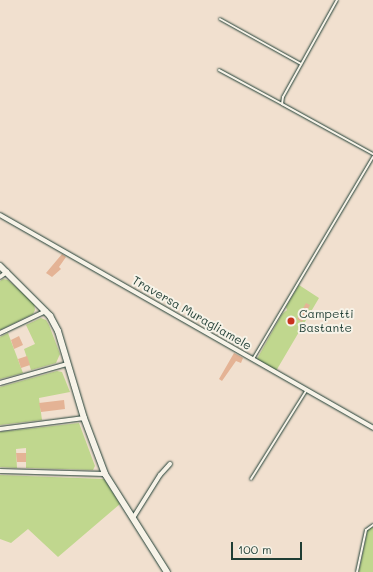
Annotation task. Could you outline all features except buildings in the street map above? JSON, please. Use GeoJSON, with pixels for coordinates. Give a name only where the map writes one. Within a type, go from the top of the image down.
{"type":"FeatureCollection","features":[{"type":"Feature","properties":{"kind":"main road"},"geometry":{"type":"LineString","coordinates":[[0,266],[47,310],[58,331],[84,418],[105,474],[167,572]]}},
{"type":"Feature","properties":{"kind":"street","name":"Traversa Muragliamele"},"geometry":{"type":"LineString","coordinates":[[0,215],[373,428]]}},
{"type":"Feature","properties":{"kind":"street"},"geometry":{"type":"LineString","coordinates":[[0,277],[7,272]]}},
{"type":"Feature","properties":{"kind":"street"},"geometry":{"type":"LineString","coordinates":[[0,334],[47,310]]}},
{"type":"Feature","properties":{"kind":"street"},"geometry":{"type":"LineString","coordinates":[[0,383],[67,364]]}},
{"type":"Feature","properties":{"kind":"street"},"geometry":{"type":"LineString","coordinates":[[0,429],[84,418]]}},
{"type":"Feature","properties":{"kind":"street"},"geometry":{"type":"LineString","coordinates":[[133,518],[160,475],[170,464]]}},
{"type":"Feature","properties":{"kind":"street"},"geometry":{"type":"LineString","coordinates":[[0,471],[105,474]]}},
{"type":"Feature","properties":{"kind":"lane"},"geometry":{"type":"LineString","coordinates":[[282,104],[301,64],[337,0]]}},
{"type":"Feature","properties":{"kind":"lane"},"geometry":{"type":"LineString","coordinates":[[220,19],[301,64]]}},
{"type":"Feature","properties":{"kind":"lane"},"geometry":{"type":"LineString","coordinates":[[219,70],[373,155],[253,360]]}},
{"type":"Feature","properties":{"kind":"lane"},"geometry":{"type":"LineString","coordinates":[[251,479],[306,391]]}},
{"type":"Feature","properties":{"kind":"lane"},"geometry":{"type":"LineString","coordinates":[[357,572],[366,530],[373,526]]}},
{"type":"Feature","properties":{"kind":"green space"},"geometry":{"type":"Polygon","coordinates":[[[3,279],[8,280],[34,303],[35,310],[33,314],[0,330],[0,281],[3,279]]]}},
{"type":"Feature","properties":{"kind":"green space","name":"Campetti Bastante"},"geometry":{"type":"Polygon","coordinates":[[[299,285],[319,298],[276,371],[257,359],[282,314],[287,310],[286,307],[299,285]]]}},
{"type":"Feature","properties":{"kind":"green space"},"geometry":{"type":"Polygon","coordinates":[[[41,318],[46,320],[49,325],[60,354],[56,363],[31,370],[24,349],[35,344],[26,325],[41,318]]]}},
{"type":"Feature","properties":{"kind":"green space"},"geometry":{"type":"Polygon","coordinates":[[[8,333],[23,373],[0,379],[0,337],[8,333]]]}},
{"type":"Feature","properties":{"kind":"green space"},"geometry":{"type":"Polygon","coordinates":[[[57,371],[62,372],[70,392],[39,398],[42,420],[0,425],[0,387],[57,371]]]}},
{"type":"Feature","properties":{"kind":"green space"},"geometry":{"type":"Polygon","coordinates":[[[79,423],[95,466],[93,470],[26,468],[26,448],[16,449],[17,468],[0,467],[0,432],[79,423]]]}},
{"type":"Feature","properties":{"kind":"green space"},"geometry":{"type":"Polygon","coordinates":[[[0,475],[104,479],[120,504],[58,557],[28,529],[11,543],[0,539],[0,475]]]}},
{"type":"Feature","properties":{"kind":"green space"},"geometry":{"type":"Polygon","coordinates":[[[373,527],[373,572],[359,572],[368,529],[373,527]]]}},
{"type":"Feature","properties":{"kind":"place","name":"Campetti Bastante"},"geometry":{"type":"Point","coordinates":[291,321]}}]}
